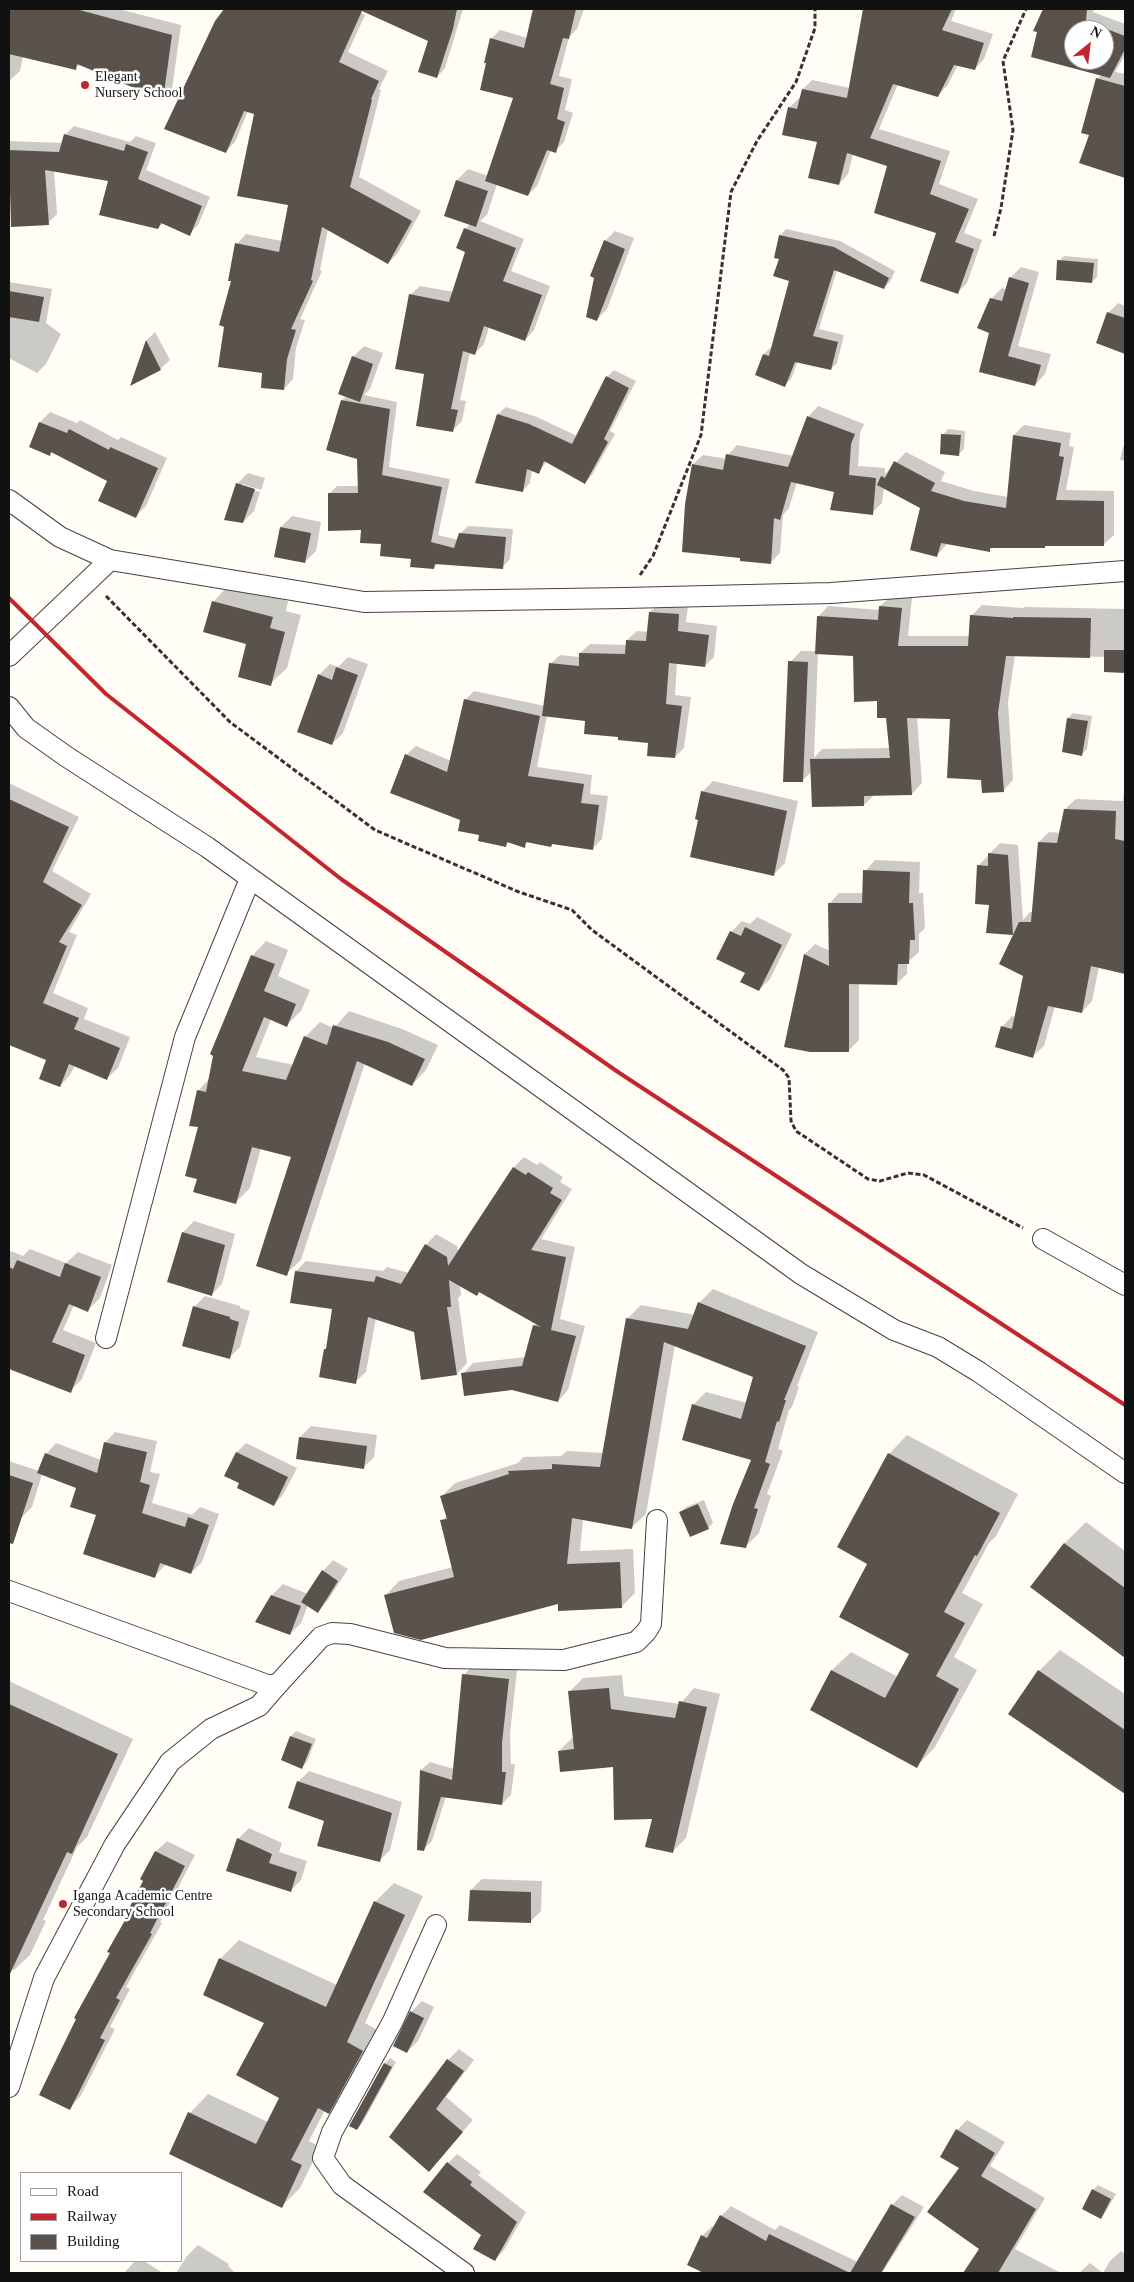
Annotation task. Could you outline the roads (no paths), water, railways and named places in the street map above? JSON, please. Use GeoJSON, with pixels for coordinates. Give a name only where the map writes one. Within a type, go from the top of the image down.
{"type":"FeatureCollection","features":[{"type":"Feature","properties":{"kind":"street"},"geometry":{"type":"LineString","coordinates":[[9,500],[60,537],[110,560],[364,602],[831,593],[1125,571]]}},
{"type":"Feature","properties":{"kind":"street"},"geometry":{"type":"LineString","coordinates":[[9,656],[110,560]]}},
{"type":"Feature","properties":{"kind":"street"},"geometry":{"type":"LineString","coordinates":[[9,707],[18,730],[67,757],[207,848],[801,1274],[894,1330],[938,1347],[979,1372],[1125,1472]]}},
{"type":"Feature","properties":{"kind":"street"},"geometry":{"type":"LineString","coordinates":[[106,1338],[185,1037],[250,879]]}},
{"type":"Feature","properties":{"kind":"street"},"geometry":{"type":"LineString","coordinates":[[1043,1239],[1125,1285]]}},
{"type":"Feature","properties":{"kind":"street"},"geometry":{"type":"LineString","coordinates":[[9,2087],[44,1978],[115,1844],[170,1762],[212,1728],[259,1706],[321,1637],[332,1632],[350,1634],[445,1658],[564,1660],[636,1642],[651,1624],[657,1520]]}},
{"type":"Feature","properties":{"kind":"street"},"geometry":{"type":"LineString","coordinates":[[9,1592],[270,1686],[279,1683]]}},
{"type":"Feature","properties":{"kind":"street"},"geometry":{"type":"LineString","coordinates":[[436,1925],[393,2021],[332,2132],[323,2158],[342,2185],[464,2273]]}},
{"type":"Feature","properties":{"kind":"railway"},"geometry":{"type":"LineString","coordinates":[[9,598],[106,694],[341,879],[618,1072],[1125,1405]]}},
{"type":"Feature","properties":{"kind":"place","name":"Elegant Nursery School"},"geometry":{"type":"Point","coordinates":[85,85]}},
{"type":"Feature","properties":{"kind":"place","name":"Iganga Academic Centre Secondary School"},"geometry":{"type":"Point","coordinates":[63,1904]}}]}
